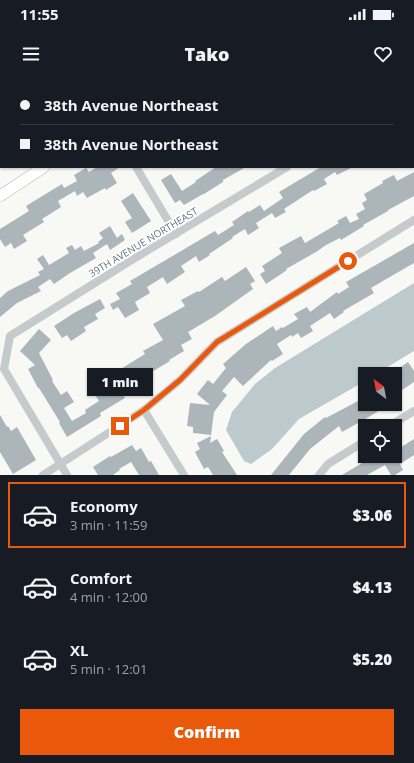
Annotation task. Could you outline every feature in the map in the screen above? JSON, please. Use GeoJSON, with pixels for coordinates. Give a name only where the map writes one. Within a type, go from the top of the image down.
{"type":"FeatureCollection","features":[{"type":"Feature","properties":{"kind":"street"},"geometry":{"type":"LineString","coordinates":[[0,196],[42,168]]}},
{"type":"Feature","properties":{"kind":"street"},"geometry":{"type":"LineString","coordinates":[[137,168],[176,234]]}},
{"type":"Feature","properties":{"kind":"street","name":"39TH AVENUE NORTHEAST"},"geometry":{"type":"LineString","coordinates":[[60,465],[4,369],[10,336],[130,261],[284,168]]}},
{"type":"Feature","properties":{"kind":"street"},"geometry":{"type":"LineString","coordinates":[[43,475],[144,410],[180,380],[217,342],[414,220]]}},
{"type":"Feature","properties":{"kind":"street"},"geometry":{"type":"LineString","coordinates":[[144,410],[184,475]]}},
{"type":"Feature","properties":{"kind":"street"},"geometry":{"type":"LineString","coordinates":[[401,419],[414,411]]}},
{"type":"Feature","properties":{"kind":"street"},"geometry":{"type":"LineString","coordinates":[[319,475],[328,464],[358,445]]}},
{"type":"Feature","properties":{"kind":"street"},"geometry":{"type":"LineString","coordinates":[[60,465],[67,475]]}},
{"type":"Feature","properties":{"kind":"shaded area"},"geometry":{"type":"Polygon","coordinates":[[[414,283],[414,351],[388,367],[358,367],[358,385],[299,419],[272,449],[251,464],[244,461],[226,430],[232,412],[255,384],[275,368],[414,283]]]}},
{"type":"Feature","properties":{"kind":"building"},"geometry":{"type":"Polygon","coordinates":[[[86,168],[89,172],[95,168],[118,168],[111,173],[117,183],[106,190],[105,188],[87,198],[83,192],[77,196],[75,191],[58,201],[61,207],[42,219],[44,222],[23,235],[27,241],[14,249],[11,243],[5,247],[0,239],[0,229],[29,211],[26,206],[62,184],[64,188],[77,181],[74,175],[86,168]]]}},
{"type":"Feature","properties":{"kind":"building"},"geometry":{"type":"Polygon","coordinates":[[[214,168],[244,168],[184,205],[180,200],[175,203],[161,180],[171,174],[182,191],[196,182],[195,181],[214,168]]]}},
{"type":"Feature","properties":{"kind":"building"},"geometry":{"type":"Polygon","coordinates":[[[319,168],[351,168],[337,175],[335,172],[324,179],[327,184],[314,191],[313,190],[284,209],[286,212],[275,218],[272,213],[256,223],[259,228],[248,235],[245,229],[199,262],[196,256],[181,266],[185,272],[167,284],[163,277],[147,287],[150,293],[135,302],[139,310],[125,318],[118,307],[113,310],[110,304],[120,299],[116,293],[132,284],[130,281],[215,231],[218,235],[234,225],[232,222],[248,211],[249,212],[260,205],[264,211],[283,198],[279,192],[319,168]]]}},
{"type":"Feature","properties":{"kind":"building"},"geometry":{"type":"Polygon","coordinates":[[[414,172],[414,196],[363,225],[364,226],[341,240],[340,238],[326,245],[286,269],[287,270],[266,284],[260,274],[265,271],[262,266],[282,253],[279,248],[301,236],[305,243],[339,223],[337,221],[346,216],[350,223],[359,219],[356,214],[365,209],[362,203],[367,200],[364,194],[383,183],[382,181],[394,175],[397,181],[414,172]]]}},
{"type":"Feature","properties":{"kind":"building"},"geometry":{"type":"Polygon","coordinates":[[[133,193],[151,221],[132,233],[125,222],[132,218],[121,201],[133,193]]]}},
{"type":"Feature","properties":{"kind":"building"},"geometry":{"type":"Polygon","coordinates":[[[110,226],[117,238],[122,234],[125,240],[110,250],[107,244],[93,253],[96,258],[54,284],[50,279],[38,287],[41,291],[17,303],[0,317],[0,298],[8,291],[40,275],[38,272],[44,269],[37,259],[43,255],[49,265],[69,253],[66,248],[72,245],[75,250],[81,246],[84,251],[99,243],[98,242],[103,238],[99,233],[110,226]]]}},
{"type":"Feature","properties":{"kind":"building"},"geometry":{"type":"Polygon","coordinates":[[[414,243],[414,263],[371,288],[374,293],[343,311],[344,312],[334,319],[330,313],[310,326],[313,331],[301,338],[298,333],[292,337],[291,335],[277,344],[283,354],[272,361],[271,360],[243,386],[234,377],[222,391],[227,395],[214,412],[211,435],[193,433],[193,427],[187,426],[190,403],[210,405],[197,394],[208,380],[213,384],[226,368],[223,364],[246,344],[273,326],[276,331],[298,319],[294,314],[307,307],[310,312],[337,292],[338,294],[349,287],[346,282],[414,243]]]}},
{"type":"Feature","properties":{"kind":"building"},"geometry":{"type":"Polygon","coordinates":[[[246,267],[255,281],[250,284],[253,289],[215,316],[188,332],[192,339],[181,345],[184,351],[145,376],[146,378],[122,392],[125,398],[100,413],[101,416],[67,437],[59,423],[60,422],[38,388],[28,369],[35,365],[20,351],[39,329],[51,340],[39,353],[53,380],[52,381],[61,395],[67,391],[74,402],[64,408],[72,421],[86,413],[85,410],[99,401],[88,384],[109,371],[111,375],[145,354],[143,351],[163,340],[153,324],[185,306],[181,300],[198,291],[199,292],[222,277],[225,281],[246,267]]]}},
{"type":"Feature","properties":{"kind":"building"},"geometry":{"type":"Polygon","coordinates":[[[100,299],[105,308],[95,314],[98,319],[84,327],[86,331],[71,341],[67,335],[62,338],[54,326],[100,299]]]}},
{"type":"Feature","properties":{"kind":"building"},"geometry":{"type":"Polygon","coordinates":[[[408,362],[414,371],[414,382],[402,390],[402,367],[401,367],[408,362]]]}},
{"type":"Feature","properties":{"kind":"building"},"geometry":{"type":"Polygon","coordinates":[[[358,401],[358,411],[378,411],[365,419],[358,419],[358,423],[342,432],[339,426],[310,449],[289,475],[271,475],[304,434],[325,417],[326,418],[358,401]]]}},
{"type":"Feature","properties":{"kind":"building"},"geometry":{"type":"Polygon","coordinates":[[[0,415],[11,431],[17,427],[36,460],[13,474],[0,452],[0,415]]]}},
{"type":"Feature","properties":{"kind":"building"},"geometry":{"type":"Polygon","coordinates":[[[211,436],[210,443],[217,439],[224,451],[222,452],[237,475],[213,475],[208,467],[204,469],[195,452],[200,449],[197,443],[211,436]]]}},
{"type":"Feature","properties":{"kind":"building"},"geometry":{"type":"Polygon","coordinates":[[[414,439],[414,455],[402,463],[402,447],[414,439]]]}},
{"type":"Feature","properties":{"kind":"building"},"geometry":{"type":"Polygon","coordinates":[[[132,445],[136,451],[141,448],[159,475],[139,475],[131,462],[119,469],[120,470],[113,475],[98,475],[93,467],[110,456],[111,457],[132,445]]]}},
{"type":"Feature","properties":{"kind":"building"},"geometry":{"type":"Polygon","coordinates":[[[362,463],[402,463],[400,464],[403,470],[395,475],[391,475],[385,465],[367,475],[342,475],[362,463]]]}},
{"type":"Feature","properties":{"kind":"route"},"geometry":{"type":"LineString","coordinates":[[120,426],[144,410],[180,380],[217,342],[348,261]]}}]}
